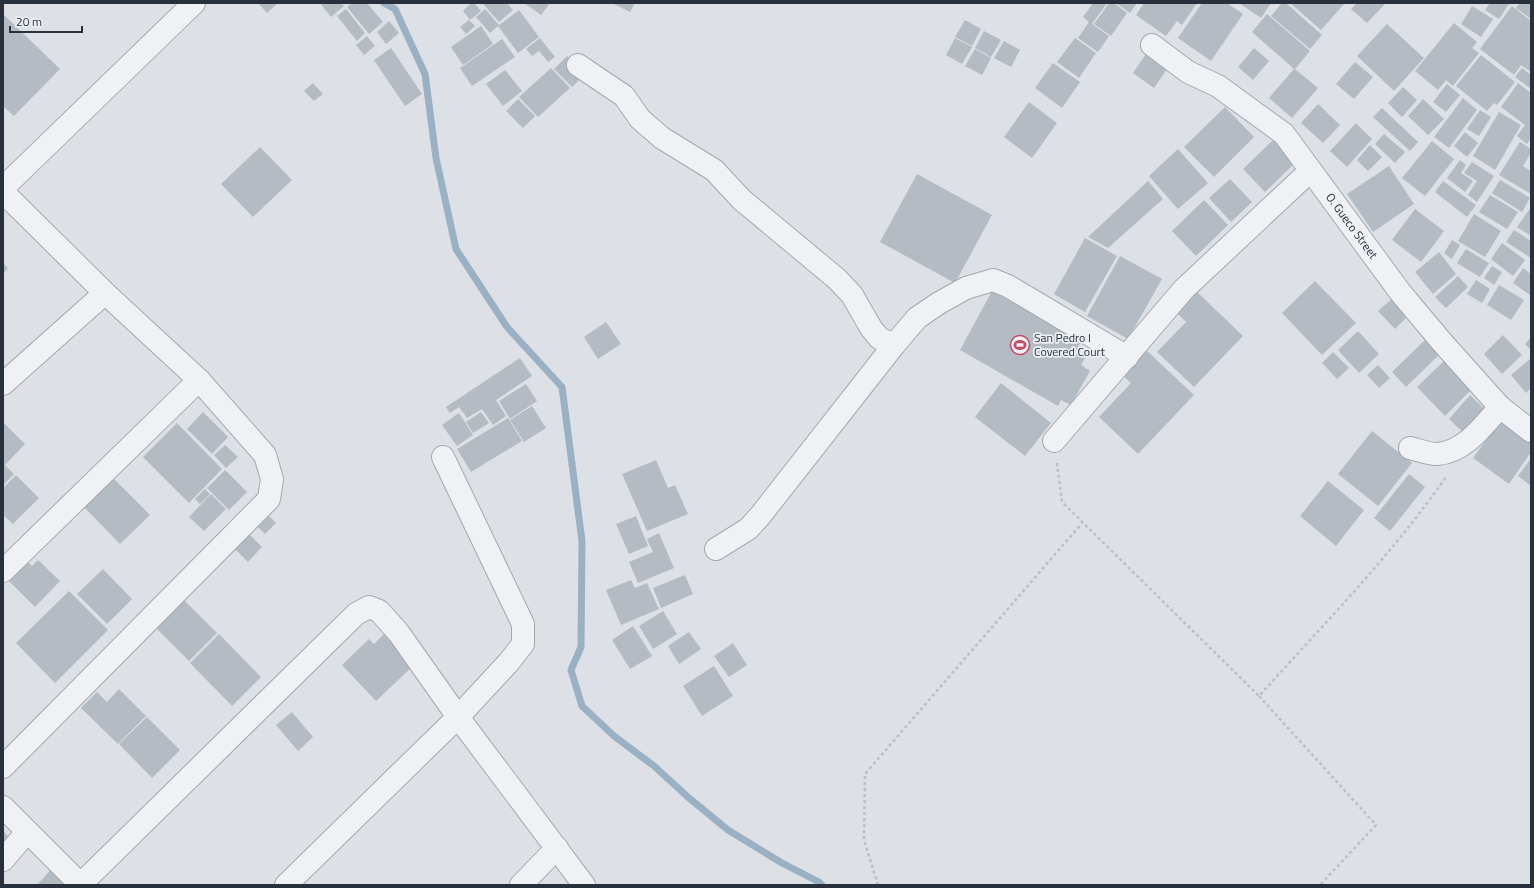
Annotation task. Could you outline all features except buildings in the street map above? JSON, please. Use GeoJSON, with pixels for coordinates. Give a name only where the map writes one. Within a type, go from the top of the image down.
{"type":"FeatureCollection","features":[{"type":"Feature","properties":{"kind":"street"},"geometry":{"type":"LineString","coordinates":[[3,188],[194,3]]}},
{"type":"Feature","properties":{"kind":"street","name":"O. Gueco Street"},"geometry":{"type":"LineString","coordinates":[[1152,45],[1188,72],[1218,86],[1284,134],[1400,292],[1441,341],[1500,407],[1531,431]]}},
{"type":"Feature","properties":{"kind":"street"},"geometry":{"type":"LineString","coordinates":[[578,65],[624,96],[640,119],[662,138],[714,170],[742,200],[852,295],[871,328],[879,338],[894,345]]}},
{"type":"Feature","properties":{"kind":"street"},"geometry":{"type":"LineString","coordinates":[[1054,441],[1184,289],[1310,171]]}},
{"type":"Feature","properties":{"kind":"street"},"geometry":{"type":"LineString","coordinates":[[3,192],[105,293],[199,380],[265,455],[272,479],[269,499],[3,768]]}},
{"type":"Feature","properties":{"kind":"street"},"geometry":{"type":"LineString","coordinates":[[716,548],[748,529],[760,516],[894,345],[918,318],[939,303],[966,288],[993,280],[1008,286],[1127,357]]}},
{"type":"Feature","properties":{"kind":"street"},"geometry":{"type":"LineString","coordinates":[[3,384],[105,293]]}},
{"type":"Feature","properties":{"kind":"street"},"geometry":{"type":"LineString","coordinates":[[3,571],[199,380]]}},
{"type":"Feature","properties":{"kind":"street"},"geometry":{"type":"LineString","coordinates":[[1410,448],[1436,454],[1452,451],[1473,438],[1500,407]]}},
{"type":"Feature","properties":{"kind":"street"},"geometry":{"type":"LineString","coordinates":[[286,885],[458,717],[509,662],[523,644],[523,624],[443,457]]}},
{"type":"Feature","properties":{"kind":"street"},"geometry":{"type":"LineString","coordinates":[[3,807],[81,885],[356,614],[369,607],[379,611],[398,632],[458,717],[558,848],[584,885]]}},
{"type":"Feature","properties":{"kind":"street"},"geometry":{"type":"LineString","coordinates":[[3,860],[27,832]]}},
{"type":"Feature","properties":{"kind":"street"},"geometry":{"type":"LineString","coordinates":[[521,885],[558,848]]}},
{"type":"Feature","properties":{"kind":"path"},"geometry":{"type":"LineString","coordinates":[[1054,441],[1062,502],[1258,696],[1376,825],[1320,885]]}},
{"type":"Feature","properties":{"kind":"path"},"geometry":{"type":"LineString","coordinates":[[1258,696],[1370,574],[1422,511],[1448,474]]}},
{"type":"Feature","properties":{"kind":"path"},"geometry":{"type":"LineString","coordinates":[[878,885],[864,840],[865,774],[1082,522]]}},
{"type":"Feature","properties":{"kind":"waterway"},"geometry":{"type":"LineString","coordinates":[[384,3],[395,9],[425,74],[436,158],[456,249],[507,327],[562,387],[582,541],[581,647],[571,670],[582,706],[614,736],[654,766],[689,798],[728,830],[782,863],[822,885]]}},
{"type":"Feature","properties":{"kind":"place","name":"San Pedro I Covered Court"},"geometry":{"type":"Point","coordinates":[1020,345]}}]}
